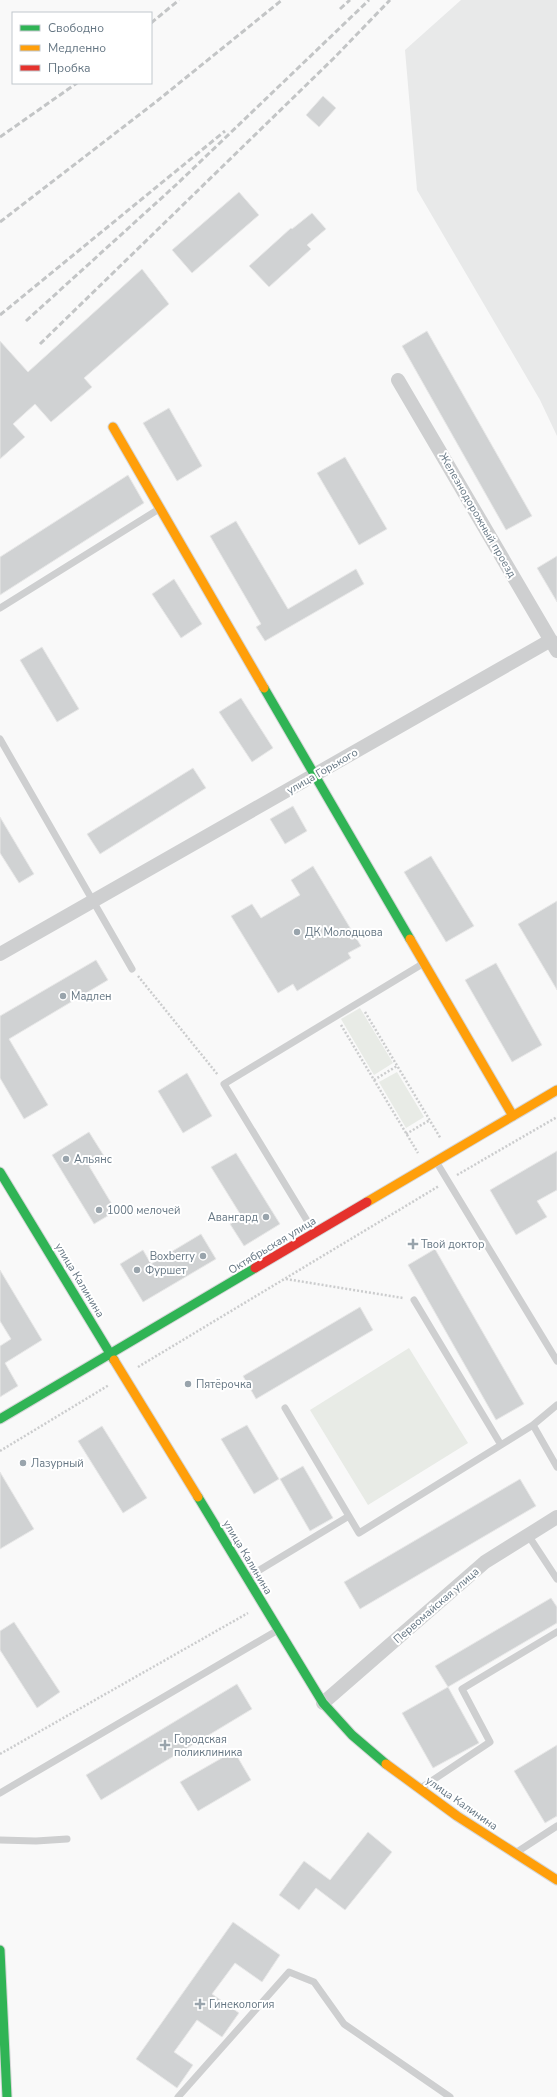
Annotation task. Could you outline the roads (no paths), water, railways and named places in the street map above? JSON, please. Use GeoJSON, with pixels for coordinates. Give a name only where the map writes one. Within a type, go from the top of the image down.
{"type":"FeatureCollection","features":[{"type":"Feature","properties":{"kind":"street","name":"Железнодорожный проезд"},"geometry":{"type":"LineString","coordinates":[[398,380],[554,646]]}},
{"type":"Feature","properties":{"kind":"street"},"geometry":{"type":"LineString","coordinates":[[113,427],[513,1116]]}},
{"type":"Feature","properties":{"kind":"street","name":"улица Горького"},"geometry":{"type":"LineString","coordinates":[[0,954],[316,775],[554,646]]}},
{"type":"Feature","properties":{"kind":"street","name":"Октябрьская улица"},"geometry":{"type":"LineString","coordinates":[[0,1420],[557,1090]]}},
{"type":"Feature","properties":{"kind":"street","name":"улица Калинина"},"geometry":{"type":"LineString","coordinates":[[0,1172],[323,1703],[362,1744],[420,1788],[515,1854],[557,1880]]}},
{"type":"Feature","properties":{"kind":"street","name":"Первомайская улица"},"geometry":{"type":"LineString","coordinates":[[323,1703],[485,1562],[557,1517]]}},
{"type":"Feature","properties":{"kind":"street"},"geometry":{"type":"LineString","coordinates":[[0,1950],[7,2097]]}},
{"type":"Feature","properties":{"kind":"lane"},"geometry":{"type":"LineString","coordinates":[[0,608],[161,508]]}},
{"type":"Feature","properties":{"kind":"lane"},"geometry":{"type":"LineString","coordinates":[[0,739],[132,968]]}},
{"type":"Feature","properties":{"kind":"lane"},"geometry":{"type":"LineString","coordinates":[[315,1234],[224,1084],[424,963]]}},
{"type":"Feature","properties":{"kind":"lane"},"geometry":{"type":"LineString","coordinates":[[436,1162],[557,1362]]}},
{"type":"Feature","properties":{"kind":"lane"},"geometry":{"type":"LineString","coordinates":[[414,1300],[501,1445]]}},
{"type":"Feature","properties":{"kind":"lane"},"geometry":{"type":"LineString","coordinates":[[285,1408],[359,1533],[532,1425],[557,1405]]}},
{"type":"Feature","properties":{"kind":"lane"},"geometry":{"type":"LineString","coordinates":[[532,1425],[557,1467]]}},
{"type":"Feature","properties":{"kind":"lane"},"geometry":{"type":"LineString","coordinates":[[247,1578],[349,1516]]}},
{"type":"Feature","properties":{"kind":"lane"},"geometry":{"type":"LineString","coordinates":[[528,1535],[557,1579]]}},
{"type":"Feature","properties":{"kind":"lane"},"geometry":{"type":"LineString","coordinates":[[0,1793],[278,1630]]}},
{"type":"Feature","properties":{"kind":"lane"},"geometry":{"type":"LineString","coordinates":[[420,1788],[490,1742],[462,1689],[557,1632]]}},
{"type":"Feature","properties":{"kind":"lane"},"geometry":{"type":"LineString","coordinates":[[515,1854],[557,1826]]}},
{"type":"Feature","properties":{"kind":"lane"},"geometry":{"type":"LineString","coordinates":[[0,1840],[36,1841],[66,1839]]}},
{"type":"Feature","properties":{"kind":"lane"},"geometry":{"type":"LineString","coordinates":[[178,2097],[289,1972],[314,1982],[344,2024],[450,2097]]}},
{"type":"Feature","properties":{"kind":"railway"},"geometry":{"type":"LineString","coordinates":[[152,22],[179,0]]}},
{"type":"Feature","properties":{"kind":"railway"},"geometry":{"type":"LineString","coordinates":[[0,222],[157,101],[282,0]]}},
{"type":"Feature","properties":{"kind":"railway"},"geometry":{"type":"LineString","coordinates":[[340,9],[350,0]]}},
{"type":"Feature","properties":{"kind":"railway"},"geometry":{"type":"LineString","coordinates":[[26,321],[177,184],[369,0]]}},
{"type":"Feature","properties":{"kind":"railway"},"geometry":{"type":"LineString","coordinates":[[40,344],[334,58],[390,0]]}},
{"type":"Feature","properties":{"kind":"railway"},"geometry":{"type":"LineString","coordinates":[[0,137],[76,84]]}},
{"type":"Feature","properties":{"kind":"railway"},"geometry":{"type":"LineString","coordinates":[[0,315],[225,131]]}},
{"type":"Feature","properties":{"kind":"place","name":"ДК Молодцова"},"geometry":{"type":"Point","coordinates":[297,932]}},
{"type":"Feature","properties":{"kind":"place","name":"Мадлен"},"geometry":{"type":"Point","coordinates":[63,996]}},
{"type":"Feature","properties":{"kind":"place","name":"Альянс"},"geometry":{"type":"Point","coordinates":[66,1159]}},
{"type":"Feature","properties":{"kind":"place","name":"1000 мелочей"},"geometry":{"type":"Point","coordinates":[99,1210]}},
{"type":"Feature","properties":{"kind":"place","name":"Авангард"},"geometry":{"type":"Point","coordinates":[266,1217]}},
{"type":"Feature","properties":{"kind":"place","name":"Твой доктор"},"geometry":{"type":"Point","coordinates":[413,1244]}},
{"type":"Feature","properties":{"kind":"place","name":"Boxberry"},"geometry":{"type":"Point","coordinates":[203,1256]}},
{"type":"Feature","properties":{"kind":"place","name":"Фуршет"},"geometry":{"type":"Point","coordinates":[137,1270]}},
{"type":"Feature","properties":{"kind":"place","name":"Пятёрочка"},"geometry":{"type":"Point","coordinates":[188,1384]}},
{"type":"Feature","properties":{"kind":"place","name":"Лазурный"},"geometry":{"type":"Point","coordinates":[23,1463]}},
{"type":"Feature","properties":{"kind":"place","name":"Городская поликлиника"},"geometry":{"type":"Point","coordinates":[165,1745]}},
{"type":"Feature","properties":{"kind":"place","name":"Гинекология"},"geometry":{"type":"Point","coordinates":[200,2004]}}]}
